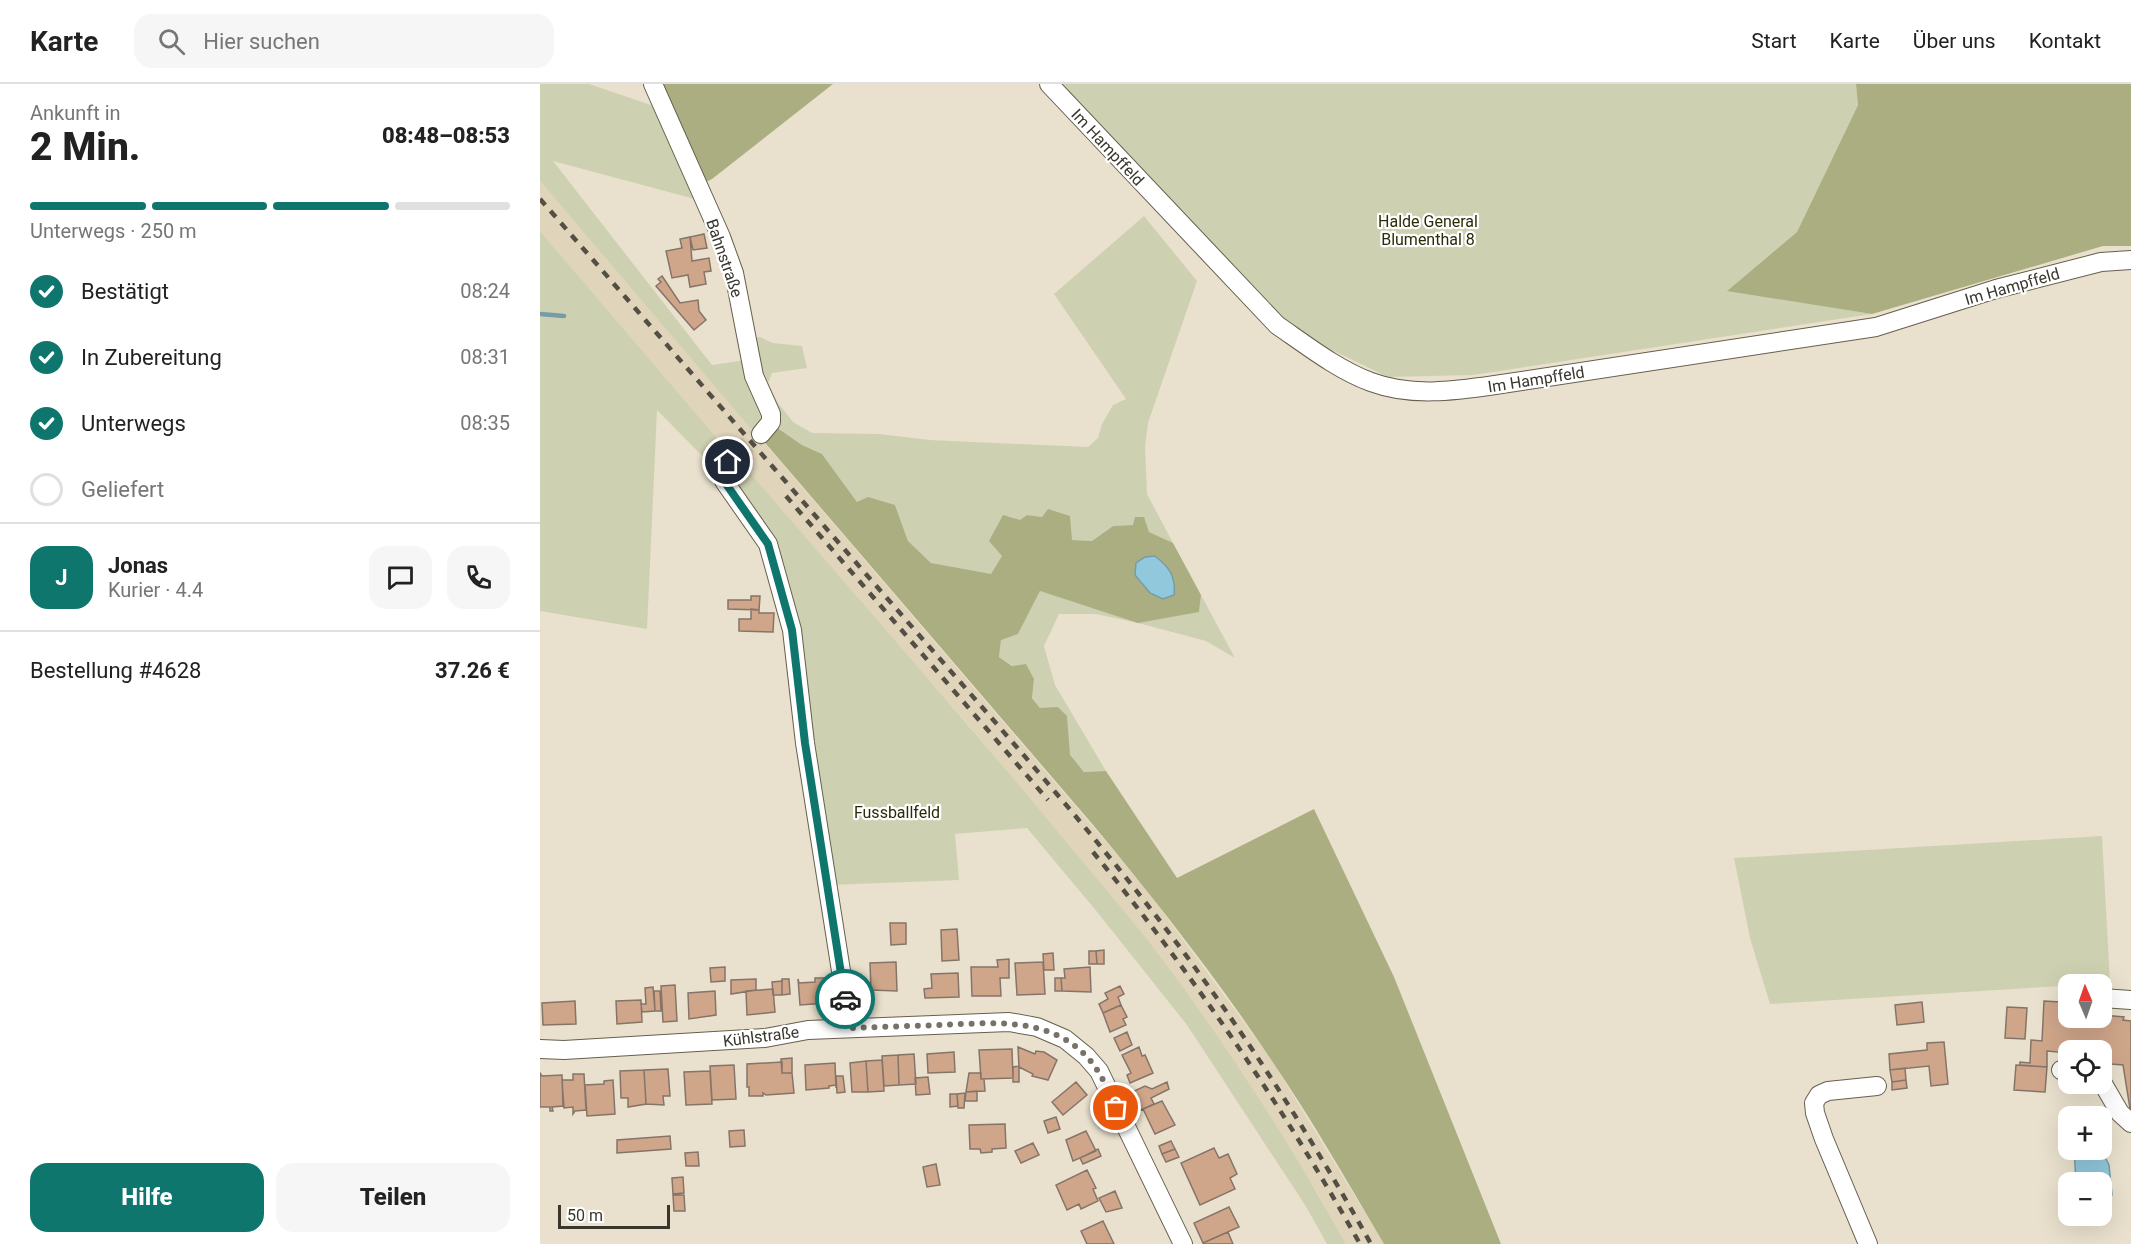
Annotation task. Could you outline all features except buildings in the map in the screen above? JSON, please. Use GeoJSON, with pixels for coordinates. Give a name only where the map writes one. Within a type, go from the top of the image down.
{"type":"FeatureCollection","features":[{"type":"Feature","properties":{"kind":"street","name":"Bahnstraße"},"geometry":{"type":"LineString","coordinates":[[653,84],[721,237],[734,273],[754,376],[771,414],[771,422],[761,434]]}},
{"type":"Feature","properties":{"kind":"street","name":"Im Hampffeld"},"geometry":{"type":"LineString","coordinates":[[1049,84],[1277,325],[1320,355],[1371,382],[1395,388],[1454,391],[1495,386],[1876,327],[2017,284],[2101,262],[2131,260]]}},
{"type":"Feature","properties":{"kind":"street"},"geometry":{"type":"LineString","coordinates":[[734,456],[723,471],[724,481],[768,544],[792,630],[805,743],[850,1028]]}},
{"type":"Feature","properties":{"kind":"street"},"geometry":{"type":"LineString","coordinates":[[2112,999],[2131,1000]]}},
{"type":"Feature","properties":{"kind":"street","name":"Kühlstraße"},"geometry":{"type":"LineString","coordinates":[[540,1049],[564,1050],[765,1038],[807,1030],[850,1028],[1009,1022],[1037,1027],[1065,1039],[1086,1056],[1099,1071],[1183,1244]]}},
{"type":"Feature","properties":{"kind":"street"},"geometry":{"type":"LineString","coordinates":[[1868,1244],[1824,1138],[1814,1103],[1819,1095],[1828,1091],[1877,1086]]}},
{"type":"Feature","properties":{"kind":"street"},"geometry":{"type":"LineString","coordinates":[[2109,1094],[2120,1113],[2131,1123]]}},
{"type":"Feature","properties":{"kind":"shaded area"},"geometry":{"type":"Polygon","coordinates":[[[540,181],[1142,884],[1271,1059],[1384,1244],[1346,1244],[1320,1197],[1245,1077],[1163,961],[1117,902],[964,720],[728,451],[540,231],[540,181]]]}},
{"type":"Feature","properties":{"kind":"green space"},"geometry":{"type":"Polygon","coordinates":[[[540,84],[589,84],[657,107],[702,201],[553,161],[712,365],[746,360],[764,421],[753,431],[540,181],[540,84]]]}},
{"type":"Feature","properties":{"kind":"green space"},"geometry":{"type":"Polygon","coordinates":[[[658,84],[833,84],[712,179],[702,184],[658,84]]]}},
{"type":"Feature","properties":{"kind":"green space","name":"Halde General Blumenthal 8"},"geometry":{"type":"Polygon","coordinates":[[[1048,84],[1856,84],[1858,105],[1797,232],[1728,290],[1872,314],[1473,375],[1388,377],[1280,325],[1048,84]]]}},
{"type":"Feature","properties":{"kind":"green space"},"geometry":{"type":"Polygon","coordinates":[[[1856,84],[2131,84],[2131,246],[2103,246],[1872,314],[1727,291],[1797,232],[1858,105],[1856,84]]]}},
{"type":"Feature","properties":{"kind":"green space"},"geometry":{"type":"Polygon","coordinates":[[[1144,216],[1197,281],[1148,423],[1145,447],[1147,494],[1173,543],[1133,525],[1113,526],[1092,541],[1071,540],[1042,517],[1027,515],[991,575],[931,563],[908,541],[895,505],[857,502],[822,454],[802,445],[773,425],[750,338],[760,337],[773,343],[802,346],[807,368],[772,373],[768,383],[778,403],[793,422],[812,433],[879,434],[930,440],[1088,447],[1098,438],[1102,424],[1113,405],[1126,399],[1054,294],[1144,216]]]}},
{"type":"Feature","properties":{"kind":"green space"},"geometry":{"type":"Polygon","coordinates":[[[540,231],[728,451],[719,473],[657,410],[647,629],[540,611],[540,231]]]}},
{"type":"Feature","properties":{"kind":"green space"},"geometry":{"type":"Polygon","coordinates":[[[773,425],[802,445],[822,454],[857,502],[868,497],[895,505],[908,541],[931,563],[991,574],[1002,556],[989,541],[1003,515],[1020,520],[1027,515],[1042,517],[1048,509],[1070,516],[1072,540],[1092,541],[1113,526],[1133,525],[1135,517],[1144,517],[1149,532],[1173,543],[1201,595],[1199,612],[1138,623],[1040,591],[1018,634],[1001,640],[999,657],[1012,666],[1026,664],[1034,679],[1032,698],[1040,708],[1058,707],[1067,716],[1070,755],[1084,772],[1106,771],[1177,878],[1314,809],[1394,977],[1501,1244],[1384,1244],[1300,1104],[1207,969],[1094,826],[761,438],[773,425]]]}},
{"type":"Feature","properties":{"kind":"green space","name":"Fussballfeld"},"geometry":{"type":"Polygon","coordinates":[[[738,459],[998,761],[1149,943],[1190,997],[1260,1100],[1346,1244],[1327,1244],[1305,1205],[1187,1025],[1027,828],[955,834],[959,880],[831,885],[785,597],[727,480],[738,459]]]}},
{"type":"Feature","properties":{"kind":"green space"},"geometry":{"type":"Polygon","coordinates":[[[1040,591],[1078,603],[1199,612],[1201,595],[1235,658],[1206,641],[1138,623],[1096,614],[1059,614],[1044,646],[1055,685],[1106,771],[1084,772],[1069,755],[1067,737],[1047,708],[1040,708],[1032,697],[1034,679],[999,657],[1001,639],[1018,634],[1040,591]]]}},
{"type":"Feature","properties":{"kind":"green space"},"geometry":{"type":"Polygon","coordinates":[[[2102,836],[2110,974],[2058,974],[2058,986],[1770,1004],[1750,938],[1734,858],[2102,836]]]}},
{"type":"Feature","properties":{"kind":"water"},"geometry":{"type":"Polygon","coordinates":[[[1155,556],[1168,568],[1174,582],[1174,595],[1163,599],[1150,593],[1135,575],[1136,563],[1145,557],[1155,556]]]}},
{"type":"Feature","properties":{"kind":"water"},"geometry":{"type":"Polygon","coordinates":[[[2075,1160],[2106,1160],[2109,1165],[2110,1172],[2075,1172],[2075,1160]]]}},
{"type":"Feature","properties":{"kind":"waterway"},"geometry":{"type":"LineString","coordinates":[[540,314],[564,316]]}},
{"type":"Feature","properties":{"kind":"tunnel"},"geometry":{"type":"LineString","coordinates":[[734,456],[761,434]]}},
{"type":"Feature","properties":{"kind":"railway"},"geometry":{"type":"LineString","coordinates":[[540,199],[1116,865],[1208,985],[1258,1057],[1305,1131],[1371,1244]]}},
{"type":"Feature","properties":{"kind":"railway"},"geometry":{"type":"LineString","coordinates":[[786,496],[1048,800]]}},
{"type":"Feature","properties":{"kind":"railway"},"geometry":{"type":"LineString","coordinates":[[1093,852],[1166,946],[1235,1042],[1300,1142],[1360,1244]]}},
{"type":"Feature","properties":{"kind":"way so far"},"geometry":{"type":"LineString","coordinates":[[845,999],[850,1028],[1009,1022],[1037,1027],[1065,1039],[1086,1056],[1099,1071],[1116,1108]]}},
{"type":"Feature","properties":{"kind":"route"},"geometry":{"type":"LineString","coordinates":[[728,462],[723,471],[724,481],[768,544],[792,630],[805,743],[845,999]]}}]}
